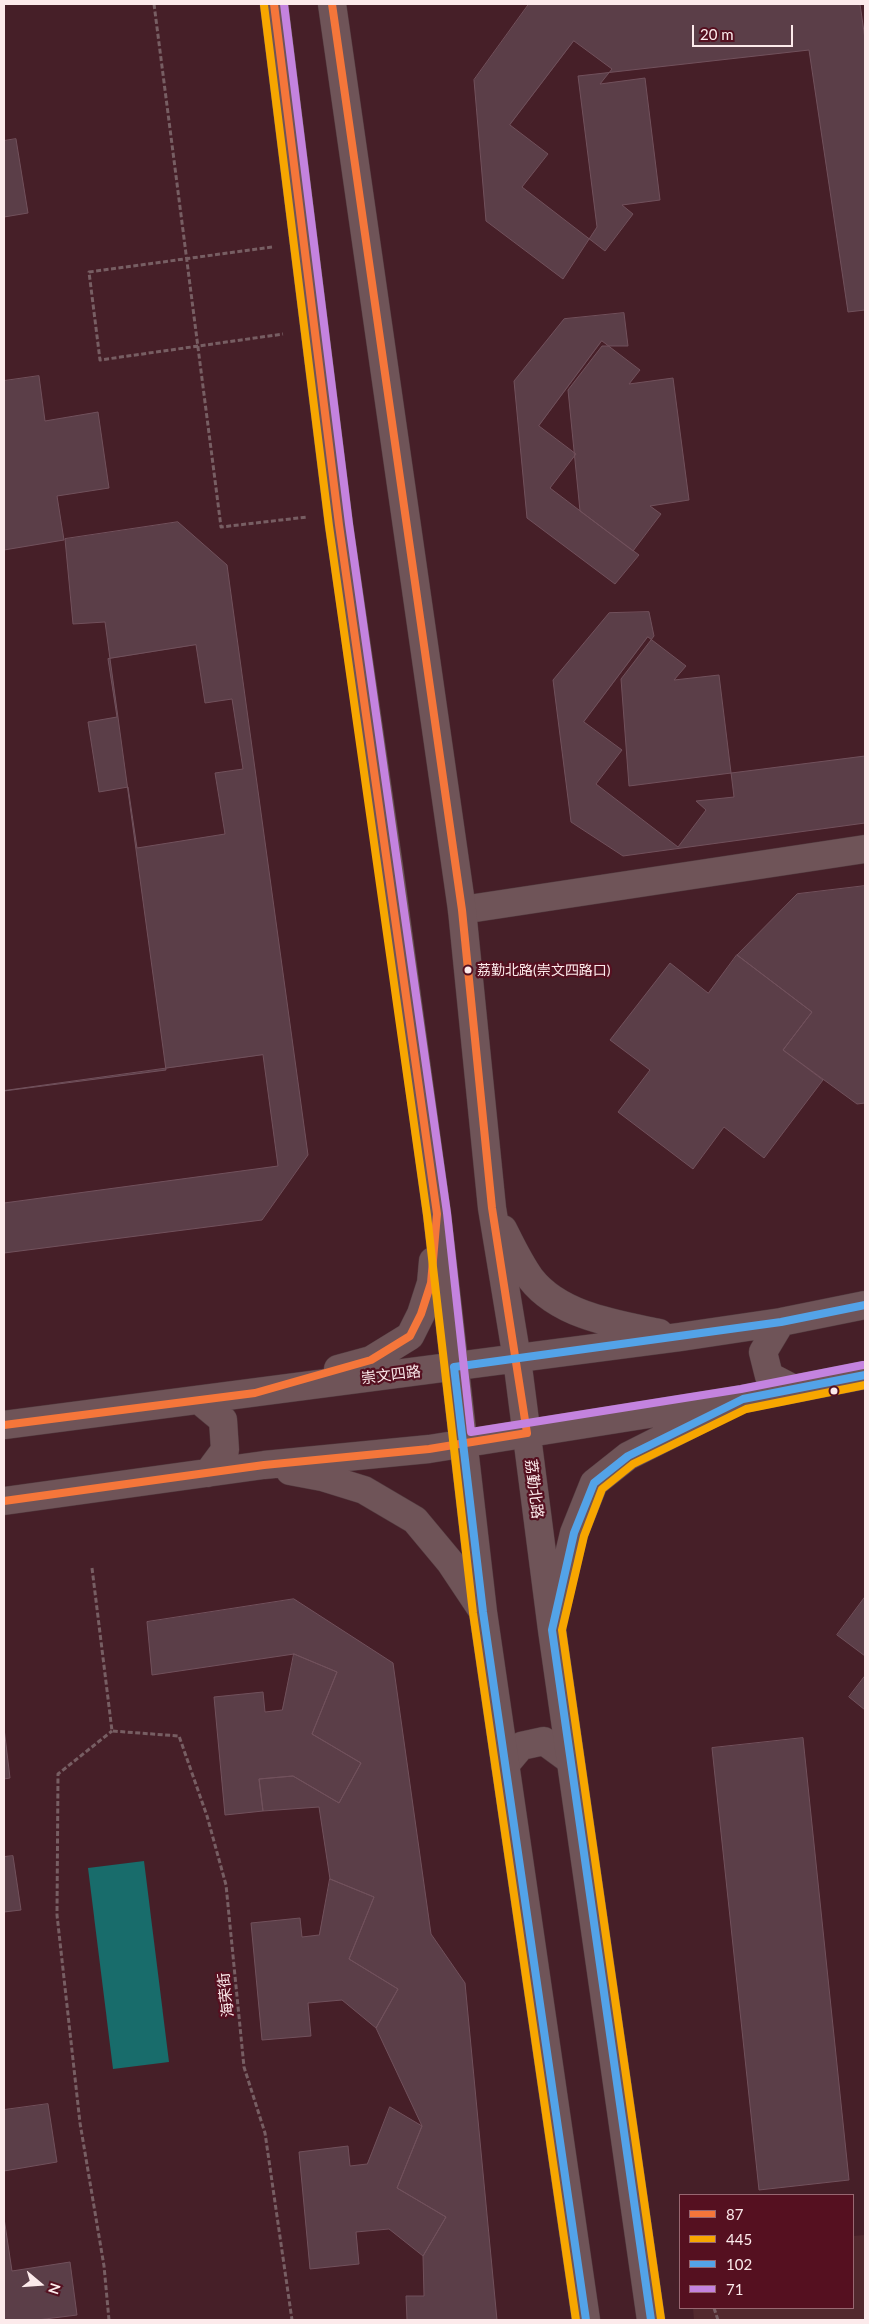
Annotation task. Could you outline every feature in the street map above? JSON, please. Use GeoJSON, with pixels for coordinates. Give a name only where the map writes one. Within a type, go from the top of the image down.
{"type":"FeatureCollection","features":[{"type":"Feature","properties":{"kind":"main road"},"geometry":{"type":"LineString","coordinates":[[274,4],[338,525],[389,867],[437,1214],[462,1444],[484,1612],[586,2320]]}},
{"type":"Feature","properties":{"kind":"main road","name":"荔勤北路"},"geometry":{"type":"LineString","coordinates":[[332,4],[462,910],[492,1208],[517,1359],[570,1760],[651,2320]]}},
{"type":"Feature","properties":{"kind":"main road"},"geometry":{"type":"LineString","coordinates":[[462,910],[865,849]]}},
{"type":"Feature","properties":{"kind":"main road"},"geometry":{"type":"LineString","coordinates":[[492,1208],[532,1280],[566,1307],[615,1323],[680,1337]]}},
{"type":"Feature","properties":{"kind":"main road"},"geometry":{"type":"LineString","coordinates":[[255,1393],[371,1360],[410,1336],[431,1283],[437,1214]]}},
{"type":"Feature","properties":{"kind":"main road","name":"崇文四路"},"geometry":{"type":"LineString","coordinates":[[4,1425],[680,1337],[781,1322],[865,1305]]}},
{"type":"Feature","properties":{"kind":"main road"},"geometry":{"type":"LineString","coordinates":[[781,1322],[762,1352],[769,1376],[794,1389]]}},
{"type":"Feature","properties":{"kind":"main road"},"geometry":{"type":"LineString","coordinates":[[4,1500],[264,1465],[429,1449],[743,1399],[865,1375]]}},
{"type":"Feature","properties":{"kind":"main road"},"geometry":{"type":"LineString","coordinates":[[552,1630],[574,1533],[594,1483],[628,1456],[743,1399]]}},
{"type":"Feature","properties":{"kind":"main road"},"geometry":{"type":"LineString","coordinates":[[199,1400],[224,1420],[225,1450],[208,1474]]}},
{"type":"Feature","properties":{"kind":"main road"},"geometry":{"type":"LineString","coordinates":[[264,1465],[322,1477],[364,1490],[414,1520],[450,1562],[484,1612]]}},
{"type":"Feature","properties":{"kind":"main road"},"geometry":{"type":"LineString","coordinates":[[505,1765],[522,1746],[544,1741],[570,1760]]}},
{"type":"Feature","properties":{"kind":"path"},"geometry":{"type":"LineString","coordinates":[[154,4],[220,527],[308,517]]}},
{"type":"Feature","properties":{"kind":"path"},"geometry":{"type":"LineString","coordinates":[[272,247],[89,272],[100,360],[283,334]]}},
{"type":"Feature","properties":{"kind":"path"},"geometry":{"type":"LineString","coordinates":[[92,1568],[112,1731],[58,1774],[57,1915],[80,2124],[104,2266],[109,2320]]}},
{"type":"Feature","properties":{"kind":"path","name":"海荣街"},"geometry":{"type":"LineString","coordinates":[[112,1731],[179,1736],[208,1816],[226,1885],[244,2067],[265,2133],[292,2320]]}},
{"type":"Feature","properties":{"kind":"shaded area"},"geometry":{"type":"Polygon","coordinates":[[[865,2235],[865,2320],[694,2320],[693,2309],[854,2309],[854,2236],[865,2235]]]}},
{"type":"Feature","properties":{"kind":"water"},"geometry":{"type":"Polygon","coordinates":[[[144,1861],[169,2062],[113,2069],[88,1868],[144,1861]]]}},
{"type":"Feature","properties":{"kind":"building"},"geometry":{"type":"Polygon","coordinates":[[[529,4],[860,4],[865,39],[865,310],[848,312],[809,50],[578,76],[597,227],[563,279],[486,221],[474,80],[529,4]]]}},
{"type":"Feature","properties":{"kind":"building"},"geometry":{"type":"Polygon","coordinates":[[[574,41],[612,69],[600,84],[645,78],[660,200],[622,205],[633,214],[605,251],[522,187],[548,154],[510,125],[574,41]]]}},
{"type":"Feature","properties":{"kind":"building"},"geometry":{"type":"Polygon","coordinates":[[[16,139],[28,213],[4,217],[4,141],[16,139]]]}},
{"type":"Feature","properties":{"kind":"building"},"geometry":{"type":"Polygon","coordinates":[[[624,313],[628,346],[602,346],[568,390],[580,511],[639,555],[615,584],[527,518],[514,381],[564,319],[624,313]]]}},
{"type":"Feature","properties":{"kind":"building"},"geometry":{"type":"Polygon","coordinates":[[[602,341],[640,370],[629,384],[673,378],[689,500],[650,506],[661,514],[633,551],[550,488],[576,454],[539,426],[602,341]]]}},
{"type":"Feature","properties":{"kind":"building"},"geometry":{"type":"Polygon","coordinates":[[[39,376],[45,421],[98,412],[109,488],[57,496],[64,540],[4,550],[4,381],[39,376]]]}},
{"type":"Feature","properties":{"kind":"building"},"geometry":{"type":"Polygon","coordinates":[[[178,522],[227,565],[308,1155],[262,1220],[4,1253],[4,1091],[166,1070],[105,622],[73,624],[65,539],[178,522]]]}},
{"type":"Feature","properties":{"kind":"building"},"geometry":{"type":"Polygon","coordinates":[[[649,612],[654,636],[621,679],[629,786],[865,756],[865,823],[623,856],[571,822],[553,680],[609,613],[649,612]]]}},
{"type":"Feature","properties":{"kind":"building"},"geometry":{"type":"Polygon","coordinates":[[[648,637],[686,666],[674,680],[719,675],[734,797],[696,801],[706,810],[678,847],[596,784],[622,750],[584,722],[648,637]]]}},
{"type":"Feature","properties":{"kind":"building"},"geometry":{"type":"Polygon","coordinates":[[[196,645],[205,703],[232,699],[243,769],[215,773],[225,834],[137,848],[128,787],[99,792],[88,722],[117,717],[108,659],[196,645]]]}},
{"type":"Feature","properties":{"kind":"building"},"geometry":{"type":"Polygon","coordinates":[[[865,886],[865,1103],[857,1104],[783,1050],[812,1012],[737,955],[797,894],[865,886]]]}},
{"type":"Feature","properties":{"kind":"building"},"geometry":{"type":"Polygon","coordinates":[[[737,955],[812,1012],[783,1050],[823,1080],[764,1158],[724,1127],[693,1169],[618,1112],[650,1070],[610,1040],[670,963],[708,993],[737,955]]]}},
{"type":"Feature","properties":{"kind":"building"},"geometry":{"type":"Polygon","coordinates":[[[263,1055],[278,1166],[4,1203],[4,1091],[263,1055]]]}},
{"type":"Feature","properties":{"kind":"building"},"geometry":{"type":"Polygon","coordinates":[[[865,1597],[865,1656],[837,1635],[865,1597]]]}},
{"type":"Feature","properties":{"kind":"building"},"geometry":{"type":"Polygon","coordinates":[[[294,1599],[393,1663],[431,1934],[465,1983],[497,2320],[407,2320],[406,2296],[424,2296],[423,2256],[446,2217],[397,2188],[422,2126],[376,2028],[398,1989],[349,1959],[374,1897],[330,1879],[319,1807],[263,1811],[259,1779],[293,1776],[339,1803],[361,1763],[312,1734],[337,1672],[294,1654],[152,1675],[147,1622],[294,1599]]]}},
{"type":"Feature","properties":{"kind":"building"},"geometry":{"type":"Polygon","coordinates":[[[294,1654],[337,1672],[312,1734],[361,1763],[339,1803],[293,1776],[259,1779],[263,1811],[225,1815],[214,1697],[263,1692],[265,1712],[282,1710],[294,1654]]]}},
{"type":"Feature","properties":{"kind":"building"},"geometry":{"type":"Polygon","coordinates":[[[865,1676],[865,1710],[849,1697],[865,1676]]]}},
{"type":"Feature","properties":{"kind":"building"},"geometry":{"type":"Polygon","coordinates":[[[4,1728],[10,1778],[4,1779],[4,1728]]]}},
{"type":"Feature","properties":{"kind":"building"},"geometry":{"type":"Polygon","coordinates":[[[803,1738],[849,2180],[759,2190],[712,1748],[803,1738]]]}},
{"type":"Feature","properties":{"kind":"building"},"geometry":{"type":"Polygon","coordinates":[[[13,1856],[21,1910],[4,1912],[4,1857],[13,1856]]]}},
{"type":"Feature","properties":{"kind":"building"},"geometry":{"type":"Polygon","coordinates":[[[330,1879],[374,1897],[349,1959],[398,1989],[376,2028],[342,2000],[308,2003],[311,2036],[262,2040],[251,1923],[300,1918],[302,1937],[319,1935],[330,1879]]]}},
{"type":"Feature","properties":{"kind":"building"},"geometry":{"type":"Polygon","coordinates":[[[48,2104],[57,2162],[4,2171],[4,2110],[48,2104]]]}},
{"type":"Feature","properties":{"kind":"building"},"geometry":{"type":"Polygon","coordinates":[[[390,2107],[422,2126],[397,2188],[446,2217],[423,2256],[389,2229],[356,2232],[359,2264],[310,2269],[299,2152],[348,2146],[350,2166],[367,2164],[390,2107]]]}},
{"type":"Feature","properties":{"kind":"building"},"geometry":{"type":"Polygon","coordinates":[[[4,2218],[12,2271],[70,2262],[77,2315],[37,2320],[4,2320],[4,2218]]]}},
{"type":"Feature","properties":{"kind":"transit line","name":"87"},"geometry":{"type":"LineString","coordinates":[[4,1425],[255,1393],[371,1360],[410,1336],[421,1314],[431,1283],[437,1214],[339,525],[274,4]]}},
{"type":"Feature","properties":{"kind":"transit line","name":"71"},"geometry":{"type":"LineString","coordinates":[[284,4],[349,524],[447,1213],[471,1432],[741,1389],[863,1365]]}},
{"type":"Feature","properties":{"kind":"transit line","name":"87"},"geometry":{"type":"LineString","coordinates":[[4,1501],[264,1465],[429,1449],[527,1433],[492,1208],[462,910],[332,4]]}},
{"type":"Feature","properties":{"kind":"transit line","name":"445"},"geometry":{"type":"LineString","coordinates":[[264,5],[329,526],[427,1215],[473,1613],[576,2320]]}},
{"type":"Feature","properties":{"kind":"transit line","name":"102"},"geometry":{"type":"LineString","coordinates":[[586,2320],[483,1612],[454,1367],[781,1322],[865,1305]]}},
{"type":"Feature","properties":{"kind":"transit line","name":"102"},"geometry":{"type":"LineString","coordinates":[[651,2320],[552,1630],[574,1533],[594,1483],[628,1456],[743,1399],[865,1375]]}},
{"type":"Feature","properties":{"kind":"transit line","name":"445"},"geometry":{"type":"LineString","coordinates":[[661,2319],[562,1630],[584,1536],[602,1489],[633,1464],[746,1409],[865,1385]]}},
{"type":"Feature","properties":{"kind":"place","name":"荔勤北路(崇文四路口)"},"geometry":{"type":"Point","coordinates":[468,970]}}]}
